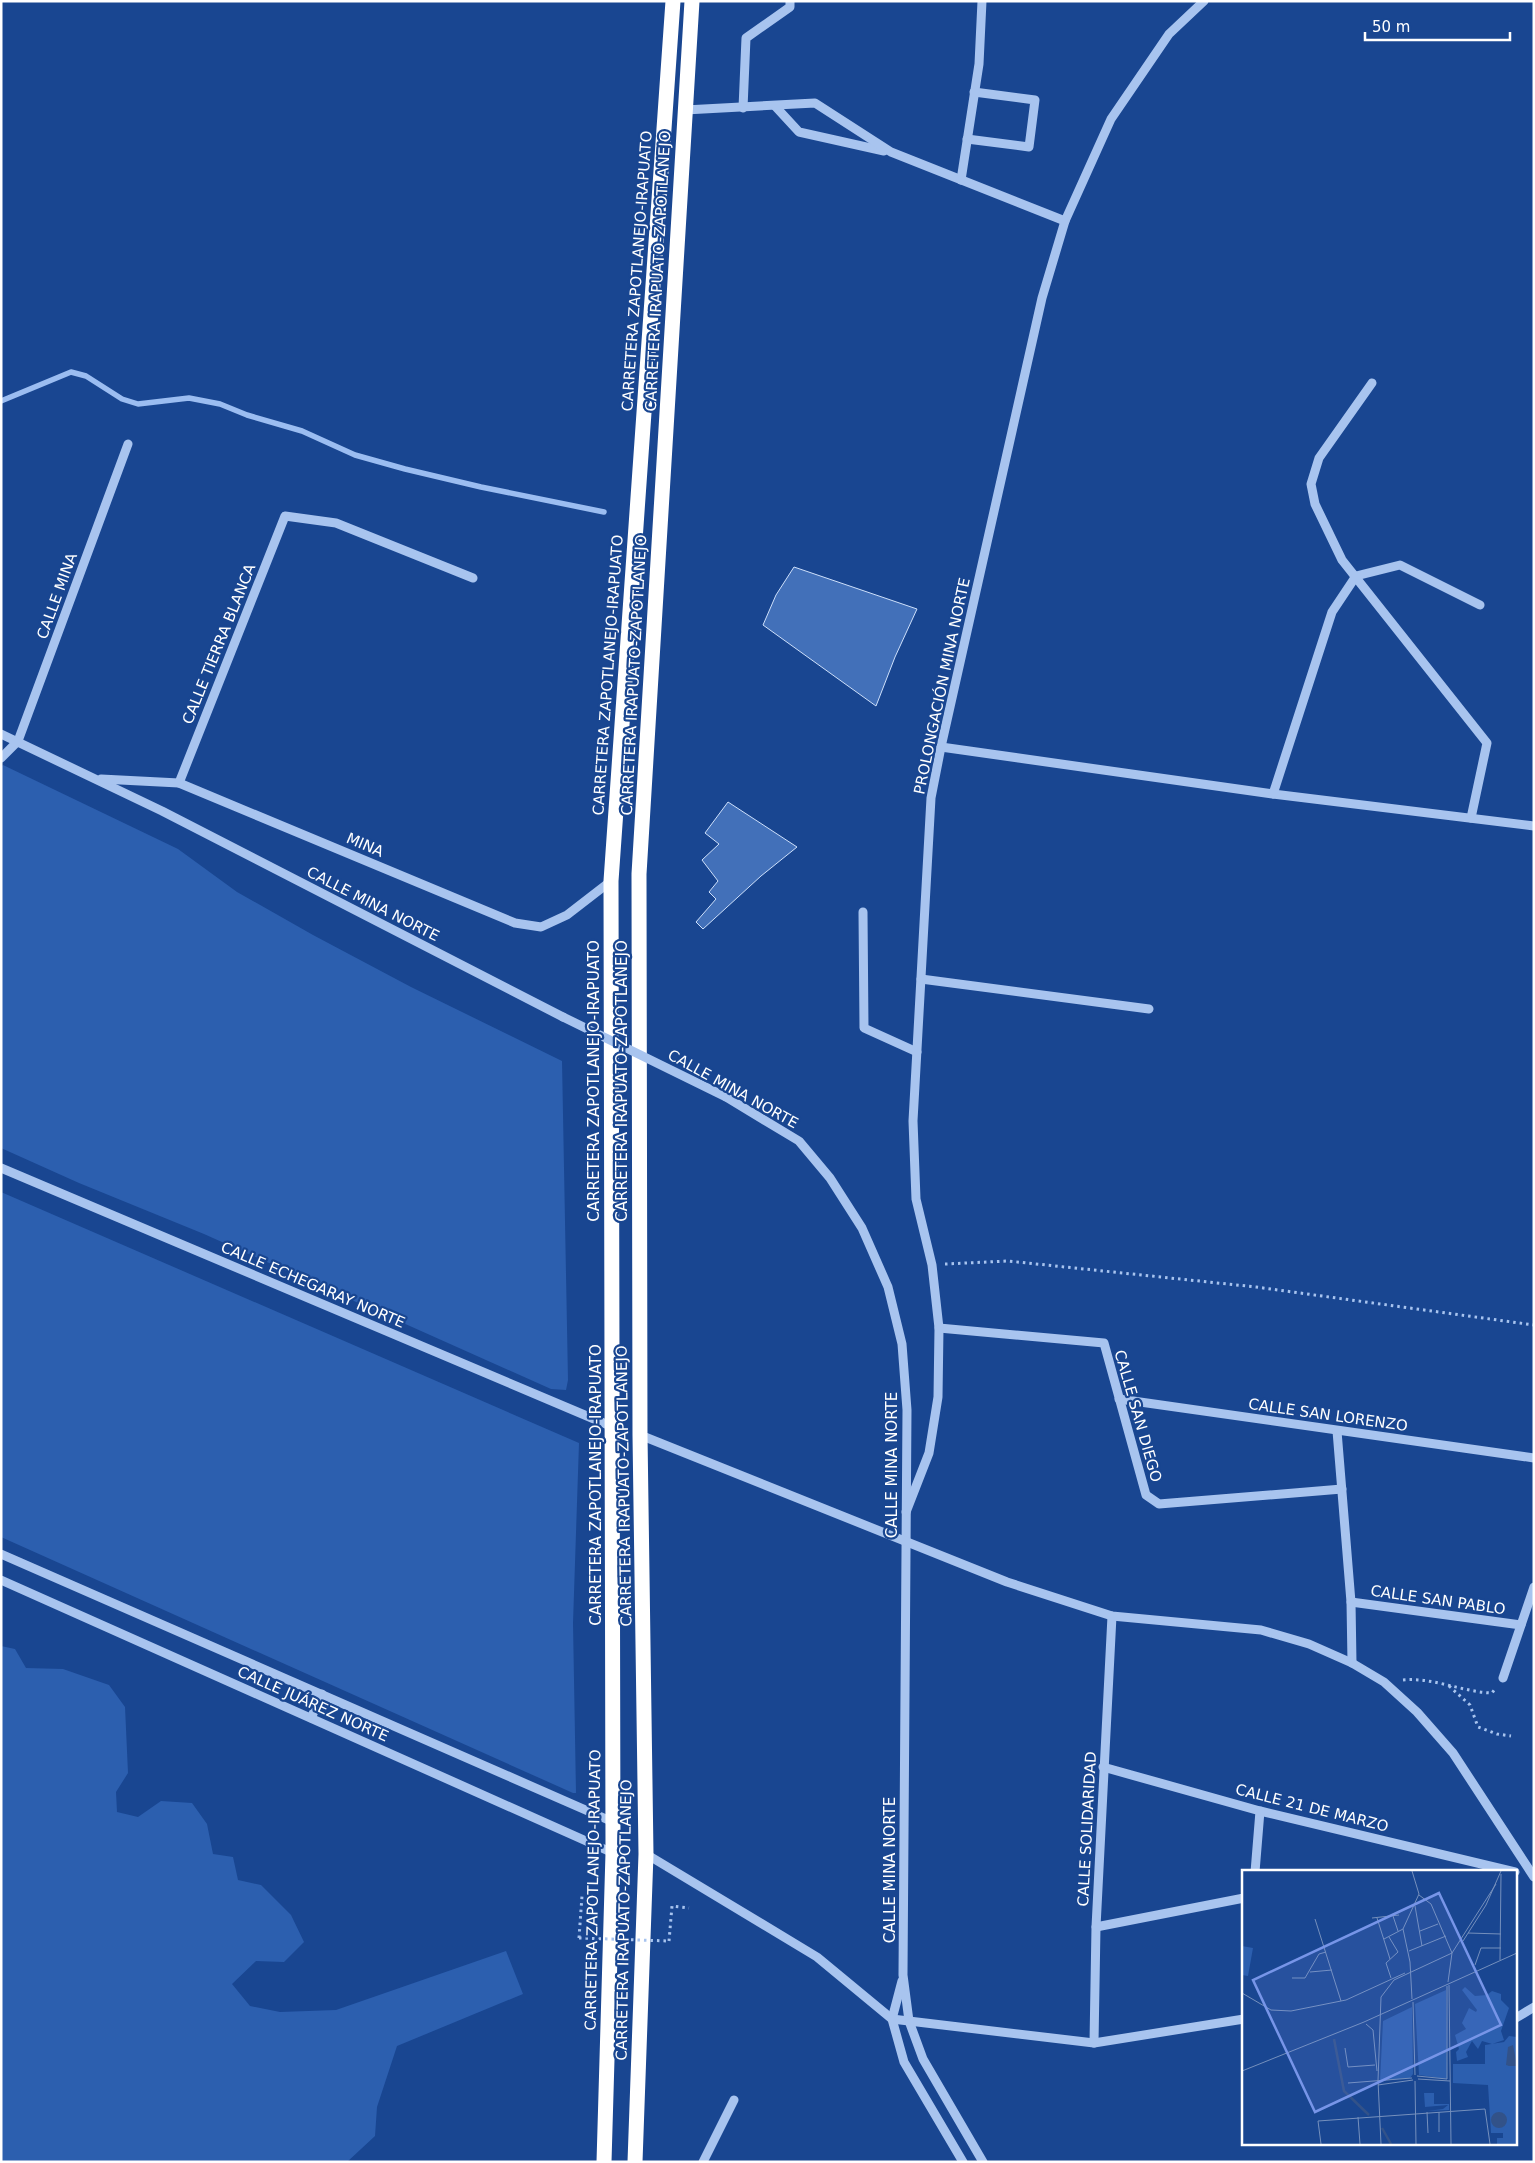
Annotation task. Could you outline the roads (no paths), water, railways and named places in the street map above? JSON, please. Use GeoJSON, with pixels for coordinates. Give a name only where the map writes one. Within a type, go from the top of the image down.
{"type":"FeatureCollection","features":[{"type":"Feature","properties":{"kind":"highway","name":"CARRETERA ZAPOTLANEJO-IRAPUATO"},"geometry":{"type":"LineString","coordinates":[[604,2162],[613,1853],[611,881],[673,1]]}},
{"type":"Feature","properties":{"kind":"highway","name":"CARRETERA IRAPUATO-ZAPOTLANEJO"},"geometry":{"type":"LineString","coordinates":[[635,2162],[646,1854],[640,1435],[640,874],[692,1]]}},
{"type":"Feature","properties":{"kind":"street"},"geometry":{"type":"LineString","coordinates":[[743,108],[746,38],[790,7],[790,1]]}},
{"type":"Feature","properties":{"kind":"street"},"geometry":{"type":"LineString","coordinates":[[961,180],[979,64],[982,1]]}},
{"type":"Feature","properties":{"kind":"street","name":"PROLONGACIÓN MINA NORTE"},"geometry":{"type":"LineString","coordinates":[[906,1512],[929,1453],[938,1397],[939,1328],[932,1265],[916,1199],[913,1122],[931,798],[940,747],[1042,298],[1065,222],[1111,118],[1169,34],[1204,1]]}},
{"type":"Feature","properties":{"kind":"street"},"geometry":{"type":"LineString","coordinates":[[967,138],[1029,147],[1035,100],[974,92]]}},
{"type":"Feature","properties":{"kind":"street"},"geometry":{"type":"LineString","coordinates":[[685,110],[815,103],[891,152]]}},
{"type":"Feature","properties":{"kind":"street"},"geometry":{"type":"LineString","coordinates":[[775,106],[799,132],[891,152],[1065,222]]}},
{"type":"Feature","properties":{"kind":"street"},"geometry":{"type":"LineString","coordinates":[[1372,383],[1319,458],[1311,484],[1315,504],[1342,560],[1486,743],[1471,818]]}},
{"type":"Feature","properties":{"kind":"street","name":"CALLE MINA"},"geometry":{"type":"LineString","coordinates":[[18,741],[128,444]]}},
{"type":"Feature","properties":{"kind":"street","name":"CALLE TIERRA BLANCA"},"geometry":{"type":"LineString","coordinates":[[179,783],[285,516],[336,523],[473,578]]}},
{"type":"Feature","properties":{"kind":"street"},"geometry":{"type":"LineString","coordinates":[[1273,794],[1332,612],[1356,576],[1400,565],[1480,605]]}},
{"type":"Feature","properties":{"kind":"street"},"geometry":{"type":"LineString","coordinates":[[1,734],[18,741],[1,758]]}},
{"type":"Feature","properties":{"kind":"street","name":"CALLE MINA NORTE"},"geometry":{"type":"LineString","coordinates":[[18,741],[162,811],[562,1017],[726,1097],[799,1141],[830,1178],[862,1228],[885,1279],[902,1344],[907,1410],[903,1976],[909,2021],[923,2059],[983,2162]]}},
{"type":"Feature","properties":{"kind":"street"},"geometry":{"type":"LineString","coordinates":[[940,747],[1273,794],[1534,826]]}},
{"type":"Feature","properties":{"kind":"street","name":"MINA"},"geometry":{"type":"LineString","coordinates":[[97,779],[179,783],[515,923],[541,927],[567,915],[611,881]]}},
{"type":"Feature","properties":{"kind":"street"},"geometry":{"type":"LineString","coordinates":[[863,912],[864,1028],[917,1052]]}},
{"type":"Feature","properties":{"kind":"street"},"geometry":{"type":"LineString","coordinates":[[921,979],[1149,1009]]}},
{"type":"Feature","properties":{"kind":"street","name":"CALLE ECHEGARAY NORTE"},"geometry":{"type":"LineString","coordinates":[[1,1168],[613,1427]]}},
{"type":"Feature","properties":{"kind":"street","name":"CALLE SAN DIEGO"},"geometry":{"type":"LineString","coordinates":[[939,1328],[1104,1344],[1146,1495],[1159,1504],[1342,1489]]}},
{"type":"Feature","properties":{"kind":"street","name":"CALLE SAN LORENZO"},"geometry":{"type":"LineString","coordinates":[[1119,1399],[1534,1458]]}},
{"type":"Feature","properties":{"kind":"street"},"geometry":{"type":"LineString","coordinates":[[1337,1431],[1351,1602],[1352,1663]]}},
{"type":"Feature","properties":{"kind":"street"},"geometry":{"type":"LineString","coordinates":[[640,1435],[1007,1582],[1112,1616],[1261,1630],[1309,1644],[1352,1663],[1384,1682],[1417,1712],[1453,1753],[1533,1877]]}},
{"type":"Feature","properties":{"kind":"street","name":"CALLE JUÁREZ NORTE"},"geometry":{"type":"LineString","coordinates":[[1,1554],[613,1822]]}},
{"type":"Feature","properties":{"kind":"street","name":"CALLE JUÁREZ NORTE"},"geometry":{"type":"LineString","coordinates":[[1,1580],[613,1853]]}},
{"type":"Feature","properties":{"kind":"street"},"geometry":{"type":"LineString","coordinates":[[1503,1678],[1534,1587]]}},
{"type":"Feature","properties":{"kind":"street","name":"CALLE SAN PABLO"},"geometry":{"type":"LineString","coordinates":[[1351,1602],[1521,1625]]}},
{"type":"Feature","properties":{"kind":"street","name":"CALLE SOLIDARIDAD"},"geometry":{"type":"LineString","coordinates":[[1094,2043],[1096,1927],[1112,1616]]}},
{"type":"Feature","properties":{"kind":"street"},"geometry":{"type":"LineString","coordinates":[[311,1718],[322,1694]]}},
{"type":"Feature","properties":{"kind":"street","name":"CALLE 21 DE MARZO"},"geometry":{"type":"LineString","coordinates":[[1103,1767],[1260,1810],[1508,1870]]}},
{"type":"Feature","properties":{"kind":"street"},"geometry":{"type":"LineString","coordinates":[[1255,1870],[1260,1810]]}},
{"type":"Feature","properties":{"kind":"street"},"geometry":{"type":"LineString","coordinates":[[646,1854],[817,1957],[892,2019],[1094,2043],[1242,2020]]}},
{"type":"Feature","properties":{"kind":"street","name":"CALLE 21 DE MARZO"},"geometry":{"type":"LineString","coordinates":[[1518,1873],[1533,1877]]}},
{"type":"Feature","properties":{"kind":"street"},"geometry":{"type":"LineString","coordinates":[[1096,1927],[1242,1898]]}},
{"type":"Feature","properties":{"kind":"street","name":"CALLE MINA NORTE"},"geometry":{"type":"LineString","coordinates":[[892,2019],[903,1976]]}},
{"type":"Feature","properties":{"kind":"street"},"geometry":{"type":"LineString","coordinates":[[1518,2017],[1534,2007]]}},
{"type":"Feature","properties":{"kind":"street"},"geometry":{"type":"LineString","coordinates":[[892,2019],[904,2062],[963,2162]]}},
{"type":"Feature","properties":{"kind":"street"},"geometry":{"type":"LineString","coordinates":[[703,2162],[734,2100]]}},
{"type":"Feature","properties":{"kind":"street"},"geometry":{"type":"LineString","coordinates":[[957,2152],[972,2142]]}},
{"type":"Feature","properties":{"kind":"waterway"},"geometry":{"type":"LineString","coordinates":[[1,401],[71,372],[86,376],[122,399],[138,404],[189,398],[220,404],[247,415],[302,431],[355,455],[481,487],[604,512]]}}]}
